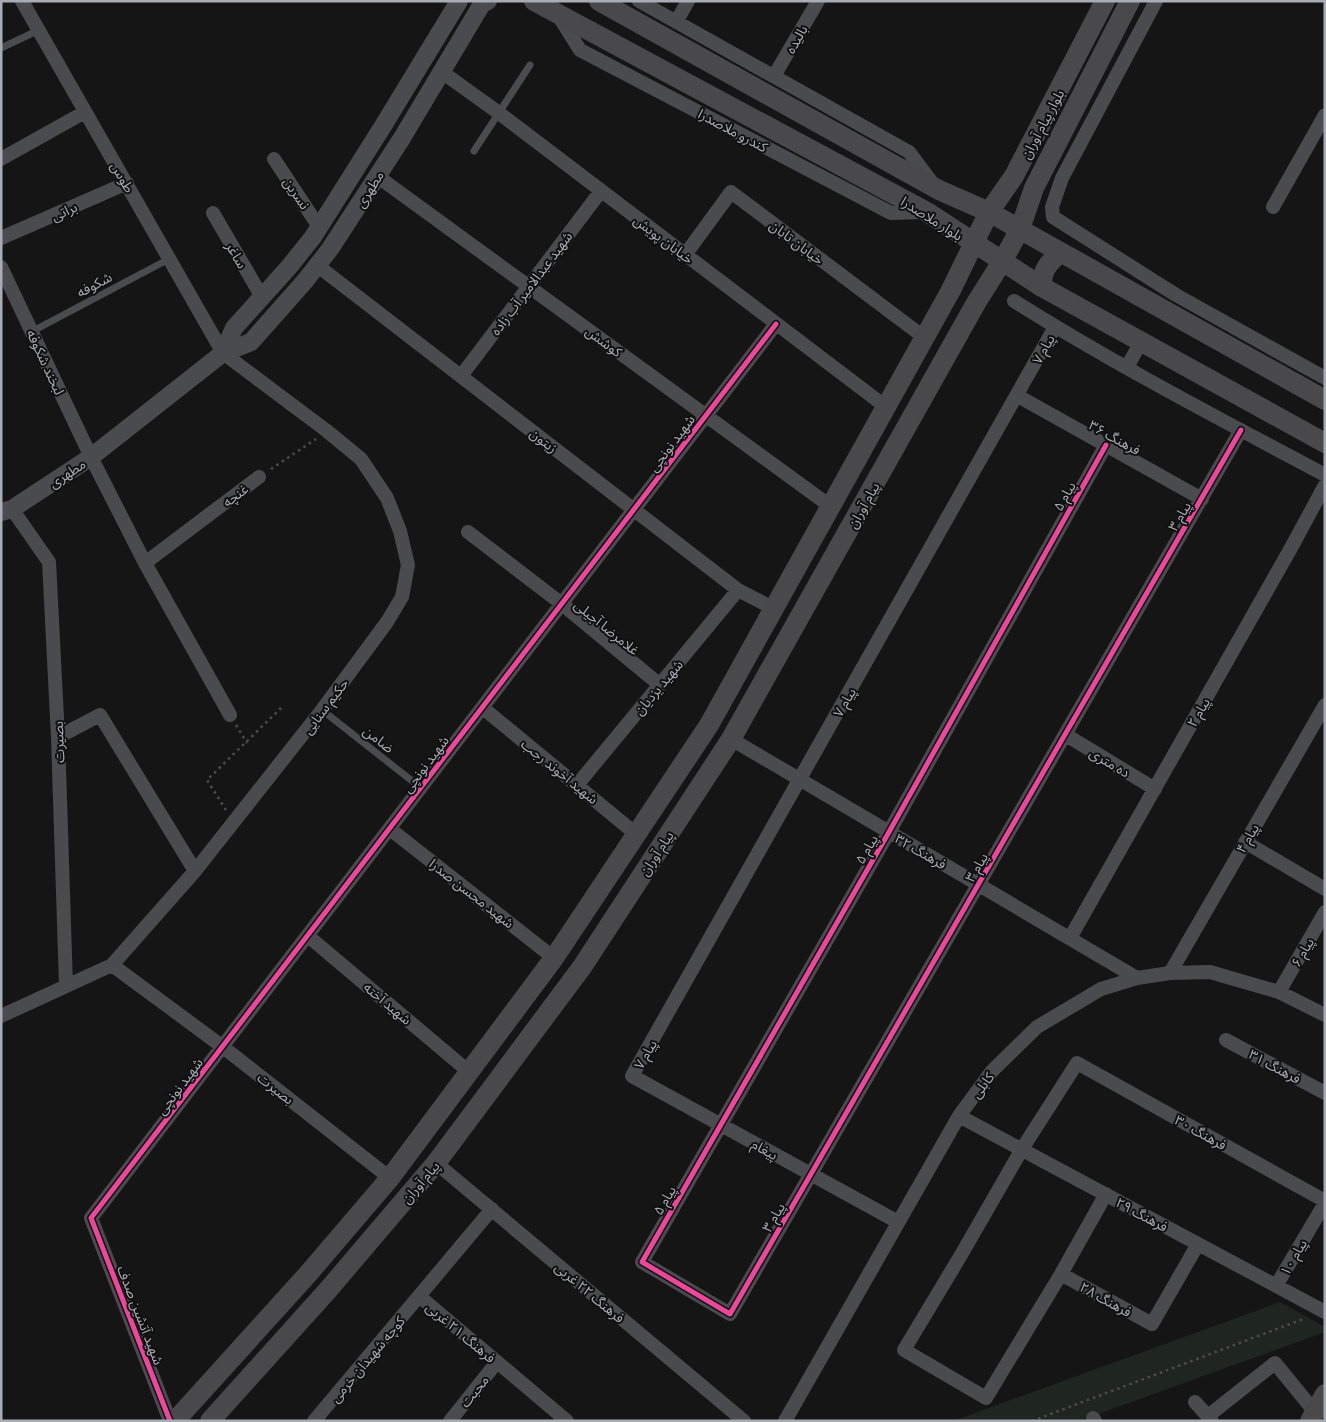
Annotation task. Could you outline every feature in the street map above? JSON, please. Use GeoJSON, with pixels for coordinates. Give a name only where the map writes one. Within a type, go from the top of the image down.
{"type":"FeatureCollection","features":[{"type":"Feature","properties":{"kind":"main road","name":"بلوار ملاصدرا"},"geometry":{"type":"LineString","coordinates":[[534,1],[928,212],[1042,287],[1325,443]]}},
{"type":"Feature","properties":{"kind":"main road","name":"بلوار ملاصدرا"},"geometry":{"type":"LineString","coordinates":[[599,1],[938,190],[989,212],[1020,229],[1325,400]]}},
{"type":"Feature","properties":{"kind":"main road","name":"بلوار پیام آوران"},"geometry":{"type":"LineString","coordinates":[[973,243],[989,212],[1014,176],[1105,1]]}},
{"type":"Feature","properties":{"kind":"main road","name":"بلوار پیام آوران"},"geometry":{"type":"LineString","coordinates":[[1020,229],[1034,188],[1130,1]]}},
{"type":"Feature","properties":{"kind":"main road"},"geometry":{"type":"LineString","coordinates":[[1014,176],[1018,185],[1023,190],[1034,188]]}},
{"type":"Feature","properties":{"kind":"main road"},"geometry":{"type":"LineString","coordinates":[[928,212],[940,209],[944,203],[943,196],[938,190]]}},
{"type":"Feature","properties":{"kind":"main road","name":"پیام آوران"},"geometry":{"type":"LineString","coordinates":[[210,1421],[328,1290],[436,1163],[582,967],[731,739],[976,303],[1020,229]]}},
{"type":"Feature","properties":{"kind":"main road","name":"پیام آوران"},"geometry":{"type":"LineString","coordinates":[[175,1421],[308,1274],[390,1178],[554,958],[708,725],[925,338],[951,290],[973,243]]}},
{"type":"Feature","properties":{"kind":"main road"},"geometry":{"type":"LineString","coordinates":[[1042,287],[1042,280],[1047,266],[1060,253]]}},
{"type":"Feature","properties":{"kind":"main road"},"geometry":{"type":"LineString","coordinates":[[951,290],[960,286],[968,288],[975,294],[976,303]]}},
{"type":"Feature","properties":{"kind":"main road"},"geometry":{"type":"LineString","coordinates":[[514,1010],[537,1027]]}},
{"type":"Feature","properties":{"kind":"main road"},"geometry":{"type":"LineString","coordinates":[[1313,1416],[1325,1394]]}},
{"type":"Feature","properties":{"kind":"street","name":"طوس"},"geometry":{"type":"LineString","coordinates":[[22,1],[223,353]]}},
{"type":"Feature","properties":{"kind":"street","name":"مطهری"},"geometry":{"type":"LineString","coordinates":[[223,353],[234,328],[301,252],[319,227],[459,1]]}},
{"type":"Feature","properties":{"kind":"street"},"geometry":{"type":"LineString","coordinates":[[639,1],[909,152],[938,190]]}},
{"type":"Feature","properties":{"kind":"street"},"geometry":{"type":"LineString","coordinates":[[676,22],[688,1]]}},
{"type":"Feature","properties":{"kind":"street","name":"بالیده"},"geometry":{"type":"LineString","coordinates":[[774,76],[818,1]]}},
{"type":"Feature","properties":{"kind":"street"},"geometry":{"type":"LineString","coordinates":[[1156,1],[1062,178],[1052,207],[1053,217],[1176,296],[1325,378]]}},
{"type":"Feature","properties":{"kind":"street","name":"مطهری"},"geometry":{"type":"LineString","coordinates":[[6,510],[90,457],[223,353],[251,342],[318,266],[377,176],[484,2]]}},
{"type":"Feature","properties":{"kind":"street","name":"خیابان پویش"},"geometry":{"type":"LineString","coordinates":[[442,72],[499,113],[886,407]]}},
{"type":"Feature","properties":{"kind":"street"},"geometry":{"type":"LineString","coordinates":[[1,159],[85,112]]}},
{"type":"Feature","properties":{"kind":"street"},"geometry":{"type":"LineString","coordinates":[[1273,206],[1325,115]]}},
{"type":"Feature","properties":{"kind":"street","name":"نسرین"},"geometry":{"type":"LineString","coordinates":[[274,159],[319,227]]}},
{"type":"Feature","properties":{"kind":"street","name":"کوشش"},"geometry":{"type":"LineString","coordinates":[[377,176],[830,506]]}},
{"type":"Feature","properties":{"kind":"street","name":"براتی"},"geometry":{"type":"LineString","coordinates":[[1,238],[127,183]]}},
{"type":"Feature","properties":{"kind":"street","name":"شهید عبدالامیر آب زاده"},"geometry":{"type":"LineString","coordinates":[[461,376],[601,191]]}},
{"type":"Feature","properties":{"kind":"street","name":"خیابان تابان"},"geometry":{"type":"LineString","coordinates":[[685,255],[731,192],[925,338]]}},
{"type":"Feature","properties":{"kind":"street","name":"ساغر"},"geometry":{"type":"LineString","coordinates":[[213,213],[262,297]]}},
{"type":"Feature","properties":{"kind":"street","name":"زیتون"},"geometry":{"type":"LineString","coordinates":[[318,266],[738,590],[774,608]]}},
{"type":"Feature","properties":{"kind":"street","name":"لبخند شکوفه"},"geometry":{"type":"LineString","coordinates":[[1,267],[90,457],[145,563],[230,715]]}},
{"type":"Feature","properties":{"kind":"street"},"geometry":{"type":"LineString","coordinates":[[1132,293],[1176,296]]}},
{"type":"Feature","properties":{"kind":"street"},"geometry":{"type":"LineString","coordinates":[[1014,301],[1055,327],[1325,475]]}},
{"type":"Feature","properties":{"kind":"street","name":"شهید نونچی"},"geometry":{"type":"LineString","coordinates":[[91,1218],[776,324]]}},
{"type":"Feature","properties":{"kind":"street","name":"پیام ۷"},"geometry":{"type":"LineString","coordinates":[[632,1076],[1018,396],[1055,327]]}},
{"type":"Feature","properties":{"kind":"street"},"geometry":{"type":"LineString","coordinates":[[1127,367],[1141,342]]}},
{"type":"Feature","properties":{"kind":"street","name":"حکیم سنایی"},"geometry":{"type":"LineString","coordinates":[[1,1016],[112,965],[195,872],[322,710],[388,622],[402,597],[408,565],[400,531],[387,498],[361,459],[223,353]]}},
{"type":"Feature","properties":{"kind":"street","name":"فرهنگ ۳۶"},"geometry":{"type":"LineString","coordinates":[[1018,396],[1202,498]]}},
{"type":"Feature","properties":{"kind":"street","name":"پیام ۳"},"geometry":{"type":"LineString","coordinates":[[730,1314],[1066,735],[1240,430]]}},
{"type":"Feature","properties":{"kind":"street","name":"پیام ۵"},"geometry":{"type":"LineString","coordinates":[[730,1314],[642,1262],[888,832],[1106,445]]}},
{"type":"Feature","properties":{"kind":"street","name":"غنچه"},"geometry":{"type":"LineString","coordinates":[[145,563],[259,477]]}},
{"type":"Feature","properties":{"kind":"street","name":"پیام ۲"},"geometry":{"type":"LineString","coordinates":[[1070,938],[1325,485]]}},
{"type":"Feature","properties":{"kind":"street","name":"بصیرت"},"geometry":{"type":"LineString","coordinates":[[6,510],[49,562],[58,737],[66,986]]}},
{"type":"Feature","properties":{"kind":"street","name":"غلامرضا آجیلی"},"geometry":{"type":"LineString","coordinates":[[468,532],[562,604],[660,685]]}},
{"type":"Feature","properties":{"kind":"street","name":"شهید یزدیان"},"geometry":{"type":"LineString","coordinates":[[577,785],[738,590]]}},
{"type":"Feature","properties":{"kind":"street","name":"پیام ۴"},"geometry":{"type":"LineString","coordinates":[[1170,973],[1325,705]]}},
{"type":"Feature","properties":{"kind":"street","name":"شهید آخوند رجب"},"geometry":{"type":"LineString","coordinates":[[483,708],[636,834]]}},
{"type":"Feature","properties":{"kind":"street"},"geometry":{"type":"LineString","coordinates":[[58,737],[100,715],[195,872]]}},
{"type":"Feature","properties":{"kind":"street","name":"ده متری"},"geometry":{"type":"LineString","coordinates":[[1066,735],[1155,789]]}},
{"type":"Feature","properties":{"kind":"street","name":"فرهنگ ۳۲"},"geometry":{"type":"LineString","coordinates":[[731,739],[1137,978]]}},
{"type":"Feature","properties":{"kind":"street","name":"شهید محسن صدرا"},"geometry":{"type":"LineString","coordinates":[[390,829],[554,958]]}},
{"type":"Feature","properties":{"kind":"street"},"geometry":{"type":"LineString","coordinates":[[1245,842],[1325,889]]}},
{"type":"Feature","properties":{"kind":"street","name":"پیام ۶"},"geometry":{"type":"LineString","coordinates":[[1280,992],[1325,912]]}},
{"type":"Feature","properties":{"kind":"street","name":"شهید آخته"},"geometry":{"type":"LineString","coordinates":[[308,936],[468,1071]]}},
{"type":"Feature","properties":{"kind":"street","name":"بصیرت"},"geometry":{"type":"LineString","coordinates":[[112,965],[223,1047],[390,1178]]}},
{"type":"Feature","properties":{"kind":"street","name":"کابلی"},"geometry":{"type":"LineString","coordinates":[[785,1421],[959,1116],[992,1071],[1037,1027],[1101,989],[1137,978],[1170,973],[1210,972],[1280,992],[1325,1015]]}},
{"type":"Feature","properties":{"kind":"street","name":"فرهنگ ۳۱"},"geometry":{"type":"LineString","coordinates":[[1226,1040],[1325,1093]]}},
{"type":"Feature","properties":{"kind":"street","name":"فرهنگ ۳۰"},"geometry":{"type":"LineString","coordinates":[[1022,1149],[1077,1063],[1325,1202]]}},
{"type":"Feature","properties":{"kind":"street","name":"پیغام"},"geometry":{"type":"LineString","coordinates":[[632,1076],[898,1222]]}},
{"type":"Feature","properties":{"kind":"street","name":"فرهنگ ۲۹"},"geometry":{"type":"LineString","coordinates":[[959,1116],[1324,1311]]}},
{"type":"Feature","properties":{"kind":"street"},"geometry":{"type":"LineString","coordinates":[[1022,1149],[961,1256],[904,1350],[986,1398],[1061,1274],[1106,1194]]}},
{"type":"Feature","properties":{"kind":"street","name":"فرهنگ ۲۲ غربی"},"geometry":{"type":"LineString","coordinates":[[436,1163],[744,1421]]}},
{"type":"Feature","properties":{"kind":"street","name":"پیام ۱۰"},"geometry":{"type":"LineString","coordinates":[[1276,1286],[1325,1202]]}},
{"type":"Feature","properties":{"kind":"street","name":"فرهنگ ۲۱ غربی"},"geometry":{"type":"LineString","coordinates":[[492,1209],[419,1296],[567,1421]]}},
{"type":"Feature","properties":{"kind":"street","name":"شهید آتشین صدف"},"geometry":{"type":"LineString","coordinates":[[91,1218],[170,1421]]}},
{"type":"Feature","properties":{"kind":"street","name":"فرهنگ ۲۸"},"geometry":{"type":"LineString","coordinates":[[1061,1274],[1152,1324],[1198,1244]]}},
{"type":"Feature","properties":{"kind":"street","name":"کوچه شهیدان خرمی"},"geometry":{"type":"LineString","coordinates":[[314,1421],[419,1296]]}},
{"type":"Feature","properties":{"kind":"street","name":"محبت"},"geometry":{"type":"LineString","coordinates":[[450,1421],[497,1362]]}},
{"type":"Feature","properties":{"kind":"street"},"geometry":{"type":"LineString","coordinates":[[1196,1402],[1210,1419],[1275,1363],[1313,1416]]}},
{"type":"Feature","properties":{"kind":"lane"},"geometry":{"type":"LineString","coordinates":[[1,48],[39,30]]}},
{"type":"Feature","properties":{"kind":"lane"},"geometry":{"type":"LineString","coordinates":[[474,151],[530,65]]}},
{"type":"Feature","properties":{"kind":"lane","name":"شکوفه"},"geometry":{"type":"LineString","coordinates":[[31,332],[169,259]]}},
{"type":"Feature","properties":{"kind":"lane","name":"ضامن"},"geometry":{"type":"LineString","coordinates":[[322,710],[421,788]]}},
{"type":"Feature","properties":{"kind":"path"},"geometry":{"type":"LineString","coordinates":[[234,822],[207,780],[281,708]]}},
{"type":"Feature","properties":{"kind":"path"},"geometry":{"type":"LineString","coordinates":[[230,715],[247,742]]}},
{"type":"Feature","properties":{"kind":"path"},"geometry":{"type":"LineString","coordinates":[[1032,1421],[1324,1311]]}},
{"type":"Feature","properties":{"kind":"shaded area"},"geometry":{"type":"Polygon","coordinates":[[[1280,1302],[1325,1327],[1325,1332],[1079,1421],[953,1421],[1280,1302]]]}},
{"type":"Feature","properties":{"kind":"cycle path"},"geometry":{"type":"LineString","coordinates":[[170,1421],[91,1218],[776,324]]}},
{"type":"Feature","properties":{"kind":"cycle path"},"geometry":{"type":"LineString","coordinates":[[1106,445],[889,832],[642,1262],[730,1314],[1241,430]]}}]}
